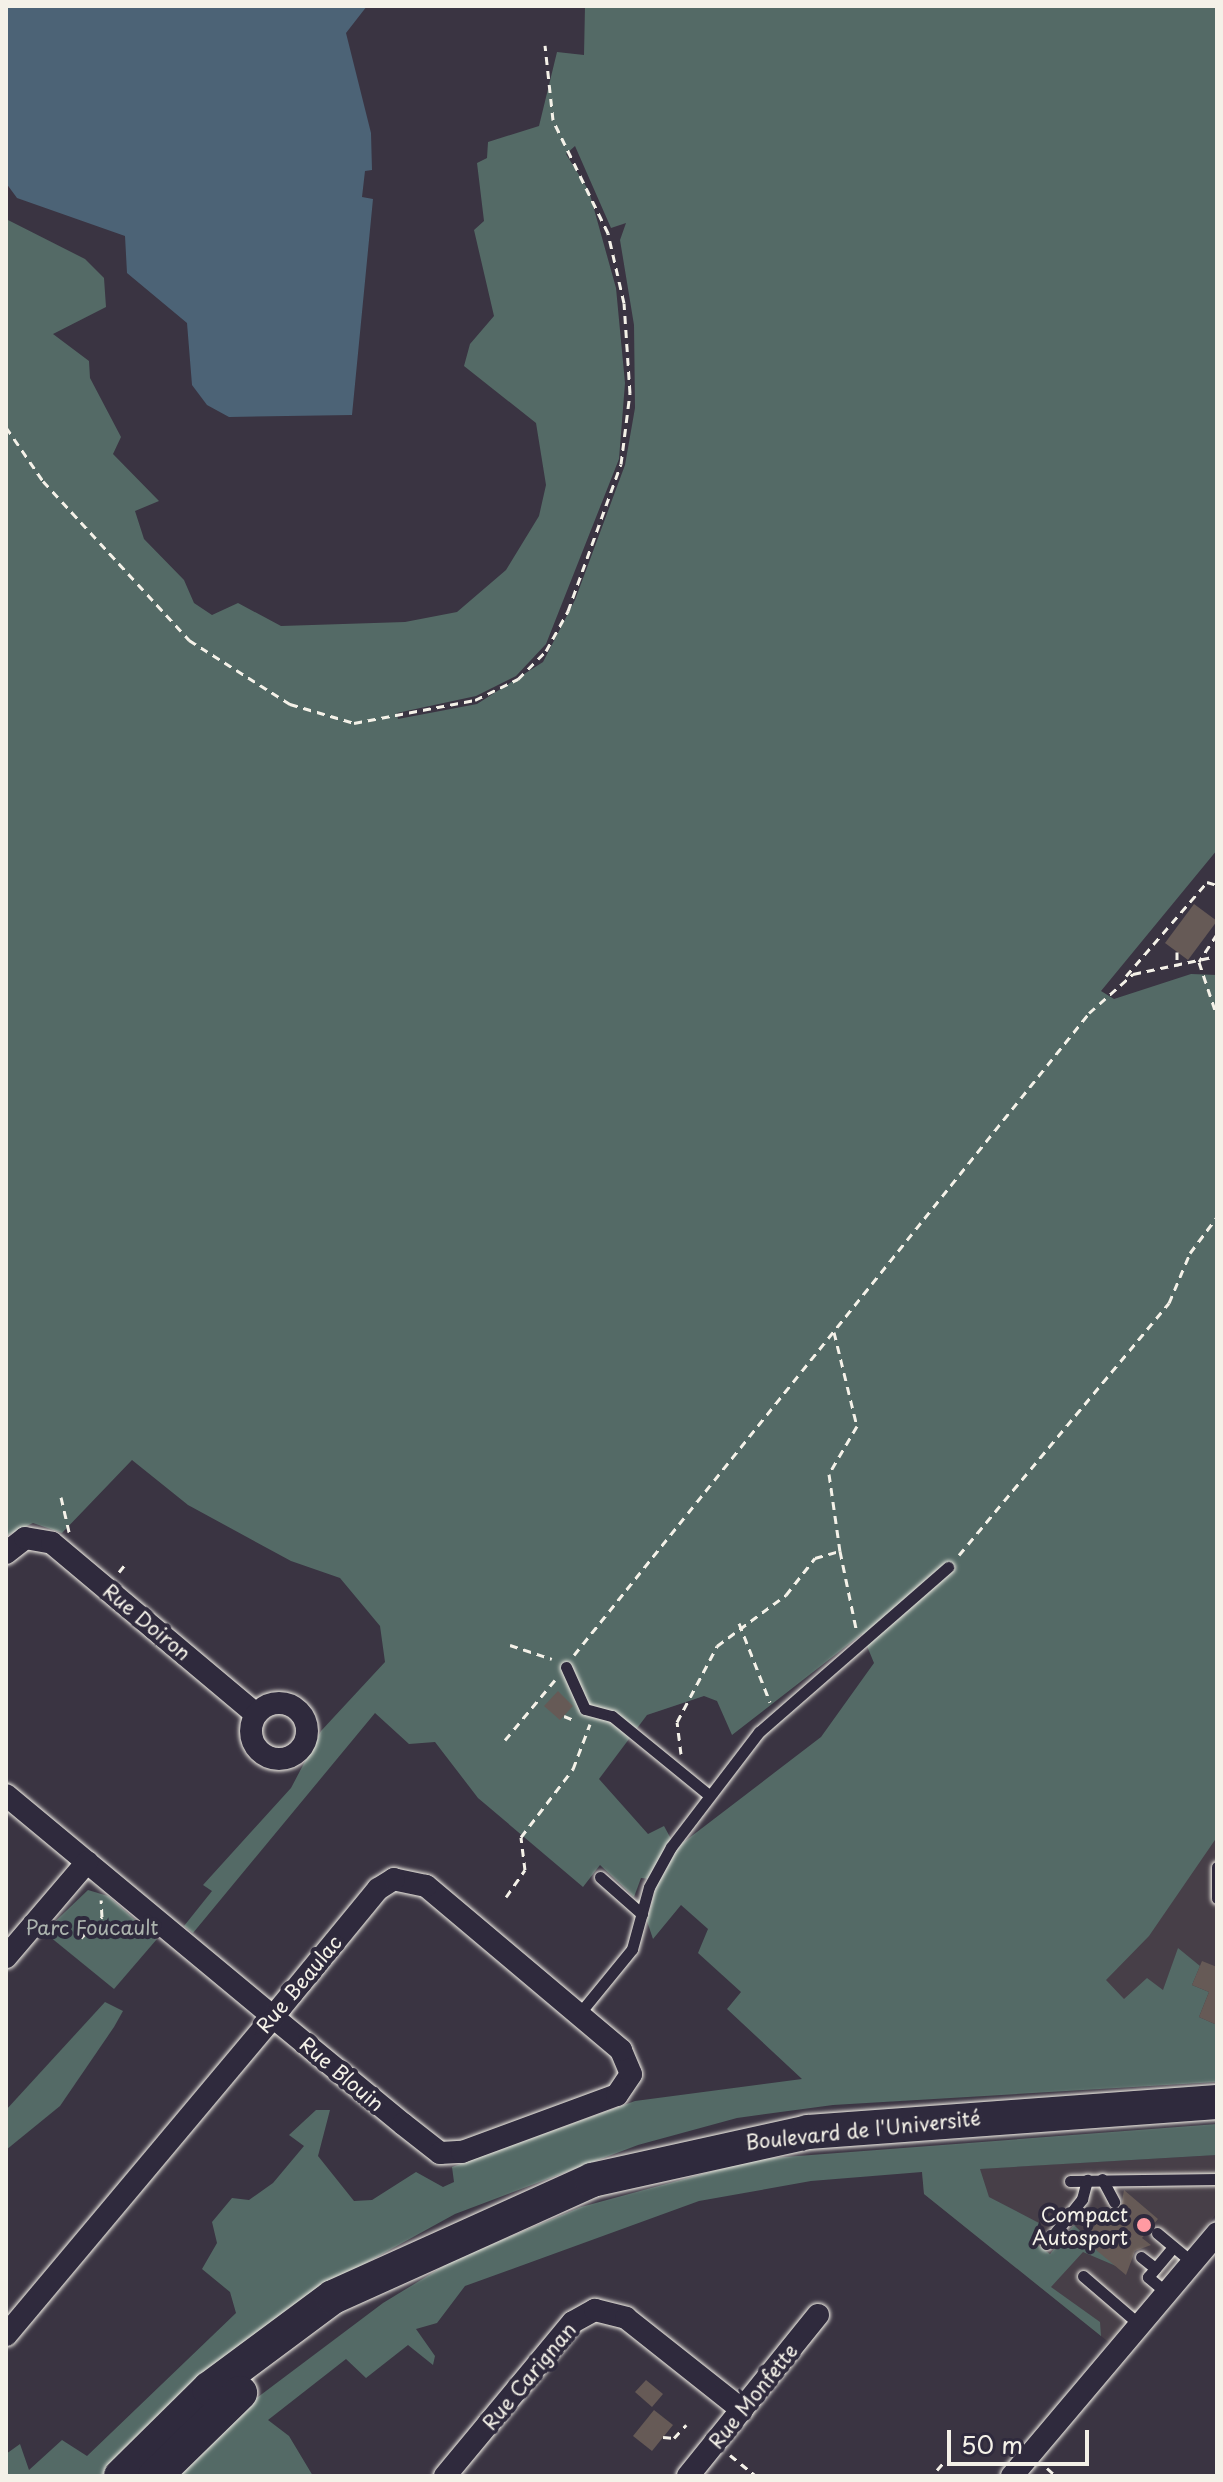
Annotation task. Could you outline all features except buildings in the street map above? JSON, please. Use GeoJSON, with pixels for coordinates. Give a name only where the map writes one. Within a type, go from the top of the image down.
{"type":"FeatureCollection","features":[{"type":"Feature","properties":{"kind":"main road","name":"Boulevard de l'Université"},"geometry":{"type":"LineString","coordinates":[[121,2476],[209,2389],[284,2330],[349,2288],[592,2180],[750,2141],[887,2124],[1217,2102]]}},
{"type":"Feature","properties":{"kind":"main road","name":"Boulevard de l'Université"},"geometry":{"type":"LineString","coordinates":[[155,2476],[294,2348],[432,2249]]}},
{"type":"Feature","properties":{"kind":"street","name":"Rue Doiron"},"geometry":{"type":"LineString","coordinates":[[6,1553],[34,1537],[59,1548],[256,1714]]}},
{"type":"Feature","properties":{"kind":"street","name":"Rue Blouin"},"geometry":{"type":"LineString","coordinates":[[6,1795],[273,2017],[446,2154],[617,2095],[631,2074]]}},
{"type":"Feature","properties":{"kind":"street"},"geometry":{"type":"LineString","coordinates":[[6,1957],[87,1862]]}},
{"type":"Feature","properties":{"kind":"street","name":"Rue Beaulac"},"geometry":{"type":"LineString","coordinates":[[6,2335],[378,1889],[403,1878],[426,1886],[621,2050],[631,2074]]}},
{"type":"Feature","properties":{"kind":"street"},"geometry":{"type":"LineString","coordinates":[[1012,2476],[1167,2293],[1208,2251]]}},
{"type":"Feature","properties":{"kind":"street","name":"Rue Carignan"},"geometry":{"type":"LineString","coordinates":[[445,2476],[573,2322],[595,2310],[626,2318],[742,2410]]}},
{"type":"Feature","properties":{"kind":"street","name":"Rue Monfette"},"geometry":{"type":"LineString","coordinates":[[688,2476],[818,2315]]}},
{"type":"Feature","properties":{"kind":"lane"},"geometry":{"type":"LineString","coordinates":[[579,2014],[629,1955],[665,1857],[709,1795],[775,1715],[860,1648],[948,1567]]}},
{"type":"Feature","properties":{"kind":"lane"},"geometry":{"type":"LineString","coordinates":[[566,1667],[592,1712],[612,1716],[709,1795]]}},
{"type":"Feature","properties":{"kind":"lane"},"geometry":{"type":"LineString","coordinates":[[1217,1867],[1217,1898]]}},
{"type":"Feature","properties":{"kind":"lane"},"geometry":{"type":"LineString","coordinates":[[600,1877],[642,1914]]}},
{"type":"Feature","properties":{"kind":"lane"},"geometry":{"type":"LineString","coordinates":[[1102,2179],[1114,2202]]}},
{"type":"Feature","properties":{"kind":"lane"},"geometry":{"type":"LineString","coordinates":[[1070,2181],[1217,2179]]}},
{"type":"Feature","properties":{"kind":"lane"},"geometry":{"type":"LineString","coordinates":[[1046,2244],[1082,2199],[1087,2180]]}},
{"type":"Feature","properties":{"kind":"lane"},"geometry":{"type":"LineString","coordinates":[[1157,2233],[1173,2247],[1208,2251]]}},
{"type":"Feature","properties":{"kind":"lane"},"geometry":{"type":"LineString","coordinates":[[1167,2293],[1148,2277],[1173,2247]]}},
{"type":"Feature","properties":{"kind":"lane"},"geometry":{"type":"LineString","coordinates":[[1141,2257],[1155,2268]]}},
{"type":"Feature","properties":{"kind":"lane"},"geometry":{"type":"LineString","coordinates":[[1083,2276],[1140,2325]]}},
{"type":"Feature","properties":{"kind":"path"},"geometry":{"type":"LineString","coordinates":[[6,427],[43,481],[189,640],[290,704],[354,723],[475,700],[518,679],[546,651],[568,611],[621,464],[630,393],[624,303],[608,233],[553,120],[545,45]]}},
{"type":"Feature","properties":{"kind":"path"},"geometry":{"type":"LineString","coordinates":[[505,1740],[833,1332],[1123,979],[1207,882],[1217,885]]}},
{"type":"Feature","properties":{"kind":"path"},"geometry":{"type":"LineString","coordinates":[[1199,962],[1217,934]]}},
{"type":"Feature","properties":{"kind":"path"},"geometry":{"type":"LineString","coordinates":[[1177,952],[1177,966]]}},
{"type":"Feature","properties":{"kind":"path"},"geometry":{"type":"LineString","coordinates":[[1123,979],[1217,956]]}},
{"type":"Feature","properties":{"kind":"path"},"geometry":{"type":"LineString","coordinates":[[1199,962],[1217,1016]]}},
{"type":"Feature","properties":{"kind":"path"},"geometry":{"type":"LineString","coordinates":[[948,1567],[1169,1303],[1190,1253],[1217,1217]]}},
{"type":"Feature","properties":{"kind":"path"},"geometry":{"type":"LineString","coordinates":[[833,1332],[857,1426],[829,1474],[840,1551],[860,1648]]}},
{"type":"Feature","properties":{"kind":"path"},"geometry":{"type":"LineString","coordinates":[[61,1497],[70,1534]]}},
{"type":"Feature","properties":{"kind":"path"},"geometry":{"type":"LineString","coordinates":[[687,1777],[677,1722],[717,1646],[739,1623],[786,1595],[815,1558],[840,1551]]}},
{"type":"Feature","properties":{"kind":"path"},"geometry":{"type":"LineString","coordinates":[[739,1623],[775,1715]]}},
{"type":"Feature","properties":{"kind":"path"},"geometry":{"type":"LineString","coordinates":[[510,1645],[566,1667]]}},
{"type":"Feature","properties":{"kind":"path"},"geometry":{"type":"LineString","coordinates":[[506,1897],[525,1870],[521,1837],[573,1769],[592,1712]]}},
{"type":"Feature","properties":{"kind":"path"},"geometry":{"type":"LineString","coordinates":[[81,1938],[102,1917],[98,1904],[114,1885]]}},
{"type":"Feature","properties":{"kind":"path"},"geometry":{"type":"LineString","coordinates":[[663,2437],[674,2438],[686,2425]]}},
{"type":"Feature","properties":{"kind":"path"},"geometry":{"type":"LineString","coordinates":[[715,2443],[756,2476]]}},
{"type":"Feature","properties":{"kind":"path"},"geometry":{"type":"LineString","coordinates":[[937,2470],[944,2462]]}},
{"type":"Feature","properties":{"kind":"shaded area"},"geometry":{"type":"Polygon","coordinates":[[[1217,1834],[1217,2053],[1027,2063],[1217,1834]]]}},
{"type":"Feature","properties":{"kind":"shaded area"},"geometry":{"type":"Polygon","coordinates":[[[1217,2155],[1217,2213],[1111,2344],[924,2194],[922,2172],[1217,2155]]]}},
{"type":"Feature","properties":{"kind":"green space"},"geometry":{"type":"Polygon","coordinates":[[[585,6],[1217,6],[1217,850],[1101,991],[1114,999],[1191,974],[1217,975],[1217,1837],[1149,1936],[1106,1980],[1124,1999],[1147,1978],[1163,1990],[1178,1948],[1200,1966],[1192,1985],[1209,1992],[1199,2017],[1217,2025],[1217,2082],[833,2105],[737,2118],[638,2145],[455,2214],[335,2280],[107,2476],[6,2476],[6,2454],[20,2444],[29,2470],[62,2440],[87,2456],[236,2313],[230,2292],[202,2269],[217,2243],[212,2222],[232,2198],[249,2200],[273,2183],[304,2146],[289,2135],[316,2110],[330,2110],[318,2156],[354,2201],[372,2200],[416,2172],[443,2187],[454,2182],[452,2167],[635,2101],[802,2079],[727,2009],[741,1992],[698,1953],[708,1929],[681,1905],[653,1939],[647,1921],[658,1880],[641,1878],[634,1897],[600,1865],[583,1887],[478,1798],[435,1742],[409,1744],[375,1713],[193,1933],[184,1926],[212,1891],[203,1885],[291,1788],[321,1731],[385,1662],[380,1626],[340,1578],[291,1561],[188,1505],[132,1460],[62,1533],[33,1523],[6,1536],[6,219],[85,259],[104,278],[106,307],[53,334],[89,361],[90,378],[121,437],[113,454],[159,501],[135,511],[144,539],[184,580],[194,603],[212,615],[238,603],[281,626],[405,622],[457,612],[506,570],[539,516],[546,485],[536,423],[464,366],[470,344],[494,316],[474,230],[484,221],[477,163],[487,158],[488,142],[539,126],[557,52],[584,55],[585,6]],[[575,146],[566,154],[589,191],[616,288],[625,383],[619,459],[546,644],[516,676],[476,696],[397,713],[398,719],[477,704],[543,662],[575,600],[625,465],[635,408],[634,325],[620,240],[626,223],[611,228],[575,146]],[[862,1634],[732,1735],[717,1701],[704,1696],[647,1715],[599,1779],[648,1834],[664,1826],[676,1848],[821,1737],[874,1663],[862,1634]]]}},
{"type":"Feature","properties":{"kind":"green space","name":"Parc Foucault"},"geometry":{"type":"Polygon","coordinates":[[[88,1890],[108,1896],[157,1939],[114,1989],[44,1932],[88,1890]]]}},
{"type":"Feature","properties":{"kind":"green space"},"geometry":{"type":"Polygon","coordinates":[[[105,2002],[123,2011],[114,2027],[60,2106],[6,2150],[6,2110],[105,2002]]]}},
{"type":"Feature","properties":{"kind":"green space"},"geometry":{"type":"Polygon","coordinates":[[[1217,2124],[1217,2155],[980,2169],[989,2197],[1039,2223],[1036,2244],[1050,2254],[1074,2225],[1116,2266],[1083,2252],[1051,2287],[1100,2322],[1101,2336],[924,2194],[922,2172],[811,2181],[699,2201],[465,2286],[437,2323],[416,2329],[435,2356],[433,2365],[408,2345],[366,2378],[346,2359],[268,2420],[289,2436],[313,2476],[176,2476],[242,2409],[383,2303],[452,2261],[581,2207],[758,2159],[1217,2124]]]}},
{"type":"Feature","properties":{"kind":"water"},"geometry":{"type":"Polygon","coordinates":[[[6,6],[367,6],[346,33],[371,133],[372,170],[365,171],[362,197],[373,199],[352,415],[229,417],[207,405],[192,385],[187,323],[127,273],[125,236],[17,198],[6,183],[6,6]]]}},
{"type":"Feature","properties":{"kind":"place","name":"Compact Autosport"},"geometry":{"type":"Point","coordinates":[1144,2225]}}]}
